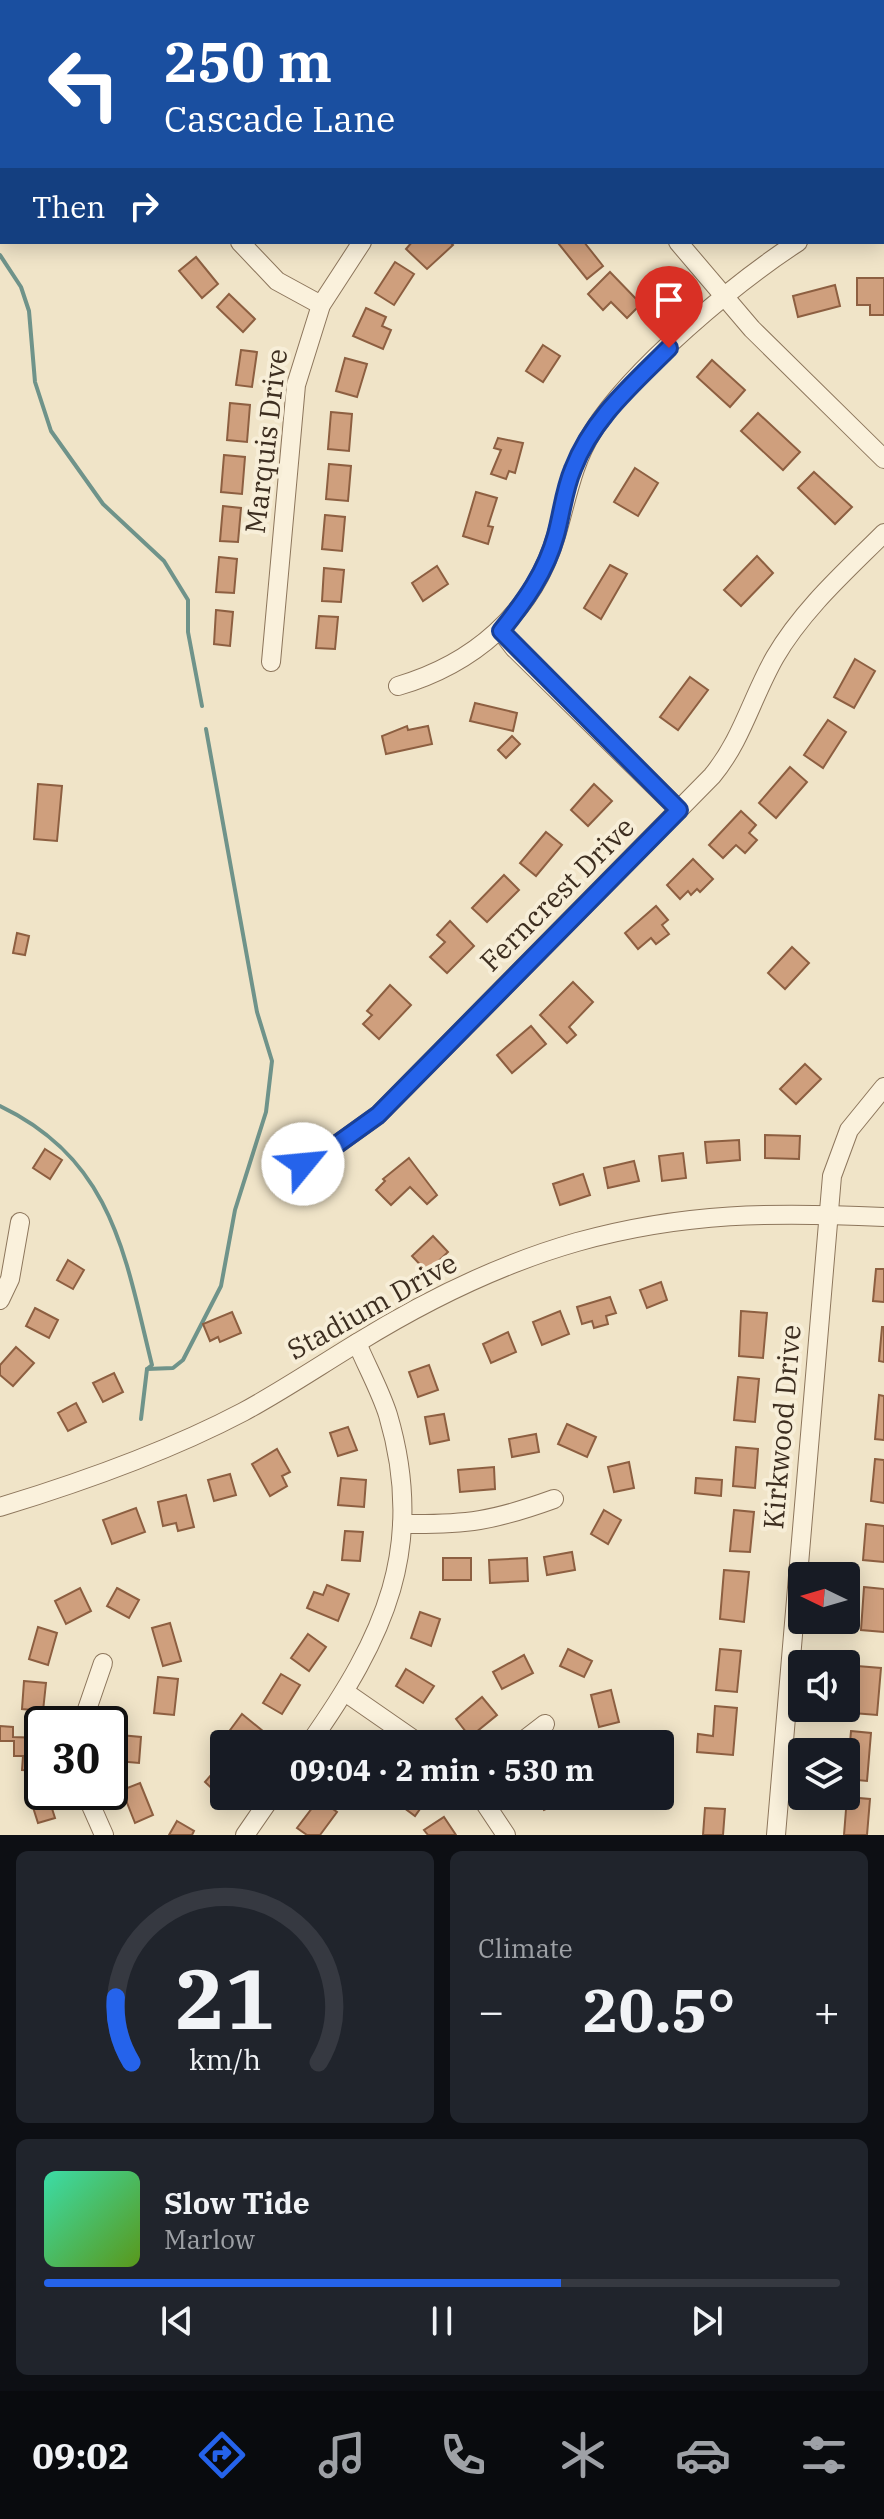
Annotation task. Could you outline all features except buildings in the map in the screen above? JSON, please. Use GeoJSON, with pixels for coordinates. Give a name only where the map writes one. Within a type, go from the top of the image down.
{"type":"FeatureCollection","features":[{"type":"Feature","properties":{"kind":"street"},"geometry":{"type":"LineString","coordinates":[[242,244],[277,281],[321,305]]}},
{"type":"Feature","properties":{"kind":"street","name":"Marquis Drive"},"geometry":{"type":"LineString","coordinates":[[271,662],[296,385],[321,305],[361,244]]}},
{"type":"Feature","properties":{"kind":"street"},"geometry":{"type":"LineString","coordinates":[[680,244],[725,297],[884,459]]}},
{"type":"Feature","properties":{"kind":"street"},"geometry":{"type":"LineString","coordinates":[[398,686],[446,669],[501,631],[540,577],[556,537],[573,467],[594,429],[624,393],[725,297],[795,244]]}},
{"type":"Feature","properties":{"kind":"street","name":"Ferncrest Drive"},"geometry":{"type":"LineString","coordinates":[[279,1173],[325,1153],[378,1115],[679,810],[731,751],[763,681],[796,626],[884,533]]}},
{"type":"Feature","properties":{"kind":"street"},"geometry":{"type":"LineString","coordinates":[[501,631],[679,810]]}},
{"type":"Feature","properties":{"kind":"street","name":"Kirkwood Drive"},"geometry":{"type":"LineString","coordinates":[[776,1835],[827,1214],[839,1150],[863,1109],[884,1087]]}},
{"type":"Feature","properties":{"kind":"street","name":"Stadium Drive"},"geometry":{"type":"LineString","coordinates":[[0,1507],[56,1490],[198,1434],[265,1400],[357,1343],[468,1283],[576,1242],[719,1215],[884,1217]]}},
{"type":"Feature","properties":{"kind":"street"},"geometry":{"type":"LineString","coordinates":[[0,1300],[10,1279],[20,1222]]}},
{"type":"Feature","properties":{"kind":"street"},"geometry":{"type":"LineString","coordinates":[[319,1730],[345,1692],[382,1619],[391,1593],[402,1524],[402,1490],[395,1445],[378,1385],[357,1343]]}},
{"type":"Feature","properties":{"kind":"street"},"geometry":{"type":"LineString","coordinates":[[402,1524],[460,1525],[498,1520],[554,1499]]}},
{"type":"Feature","properties":{"kind":"street"},"geometry":{"type":"LineString","coordinates":[[88,1706],[103,1663]]}},
{"type":"Feature","properties":{"kind":"street"},"geometry":{"type":"LineString","coordinates":[[345,1692],[400,1730]]}},
{"type":"Feature","properties":{"kind":"street"},"geometry":{"type":"LineString","coordinates":[[537,1730],[545,1724]]}},
{"type":"Feature","properties":{"kind":"street"},"geometry":{"type":"LineString","coordinates":[[93,1810],[104,1835]]}},
{"type":"Feature","properties":{"kind":"street"},"geometry":{"type":"LineString","coordinates":[[245,1835],[262,1810]]}},
{"type":"Feature","properties":{"kind":"street"},"geometry":{"type":"LineString","coordinates":[[489,1810],[506,1835]]}},
{"type":"Feature","properties":{"kind":"waterway"},"geometry":{"type":"LineString","coordinates":[[0,255],[21,287],[29,311],[35,382],[51,431],[103,504],[164,561],[188,600],[188,632],[202,706]]}},
{"type":"Feature","properties":{"kind":"waterway"},"geometry":{"type":"LineString","coordinates":[[147,1369],[173,1368],[183,1360],[221,1286],[235,1210],[266,1112],[272,1061],[257,1012],[206,729]]}},
{"type":"Feature","properties":{"kind":"waterway"},"geometry":{"type":"LineString","coordinates":[[0,1106],[38,1128],[68,1154],[91,1183],[108,1215],[133,1286],[152,1365],[147,1369],[141,1419]]}},
{"type":"Feature","properties":{"kind":"route"},"geometry":{"type":"LineString","coordinates":[[303,1164],[360,1131],[378,1115],[679,810],[514,648],[501,631],[540,577],[556,537],[573,467],[583,447],[607,410],[669,348]]}}]}
